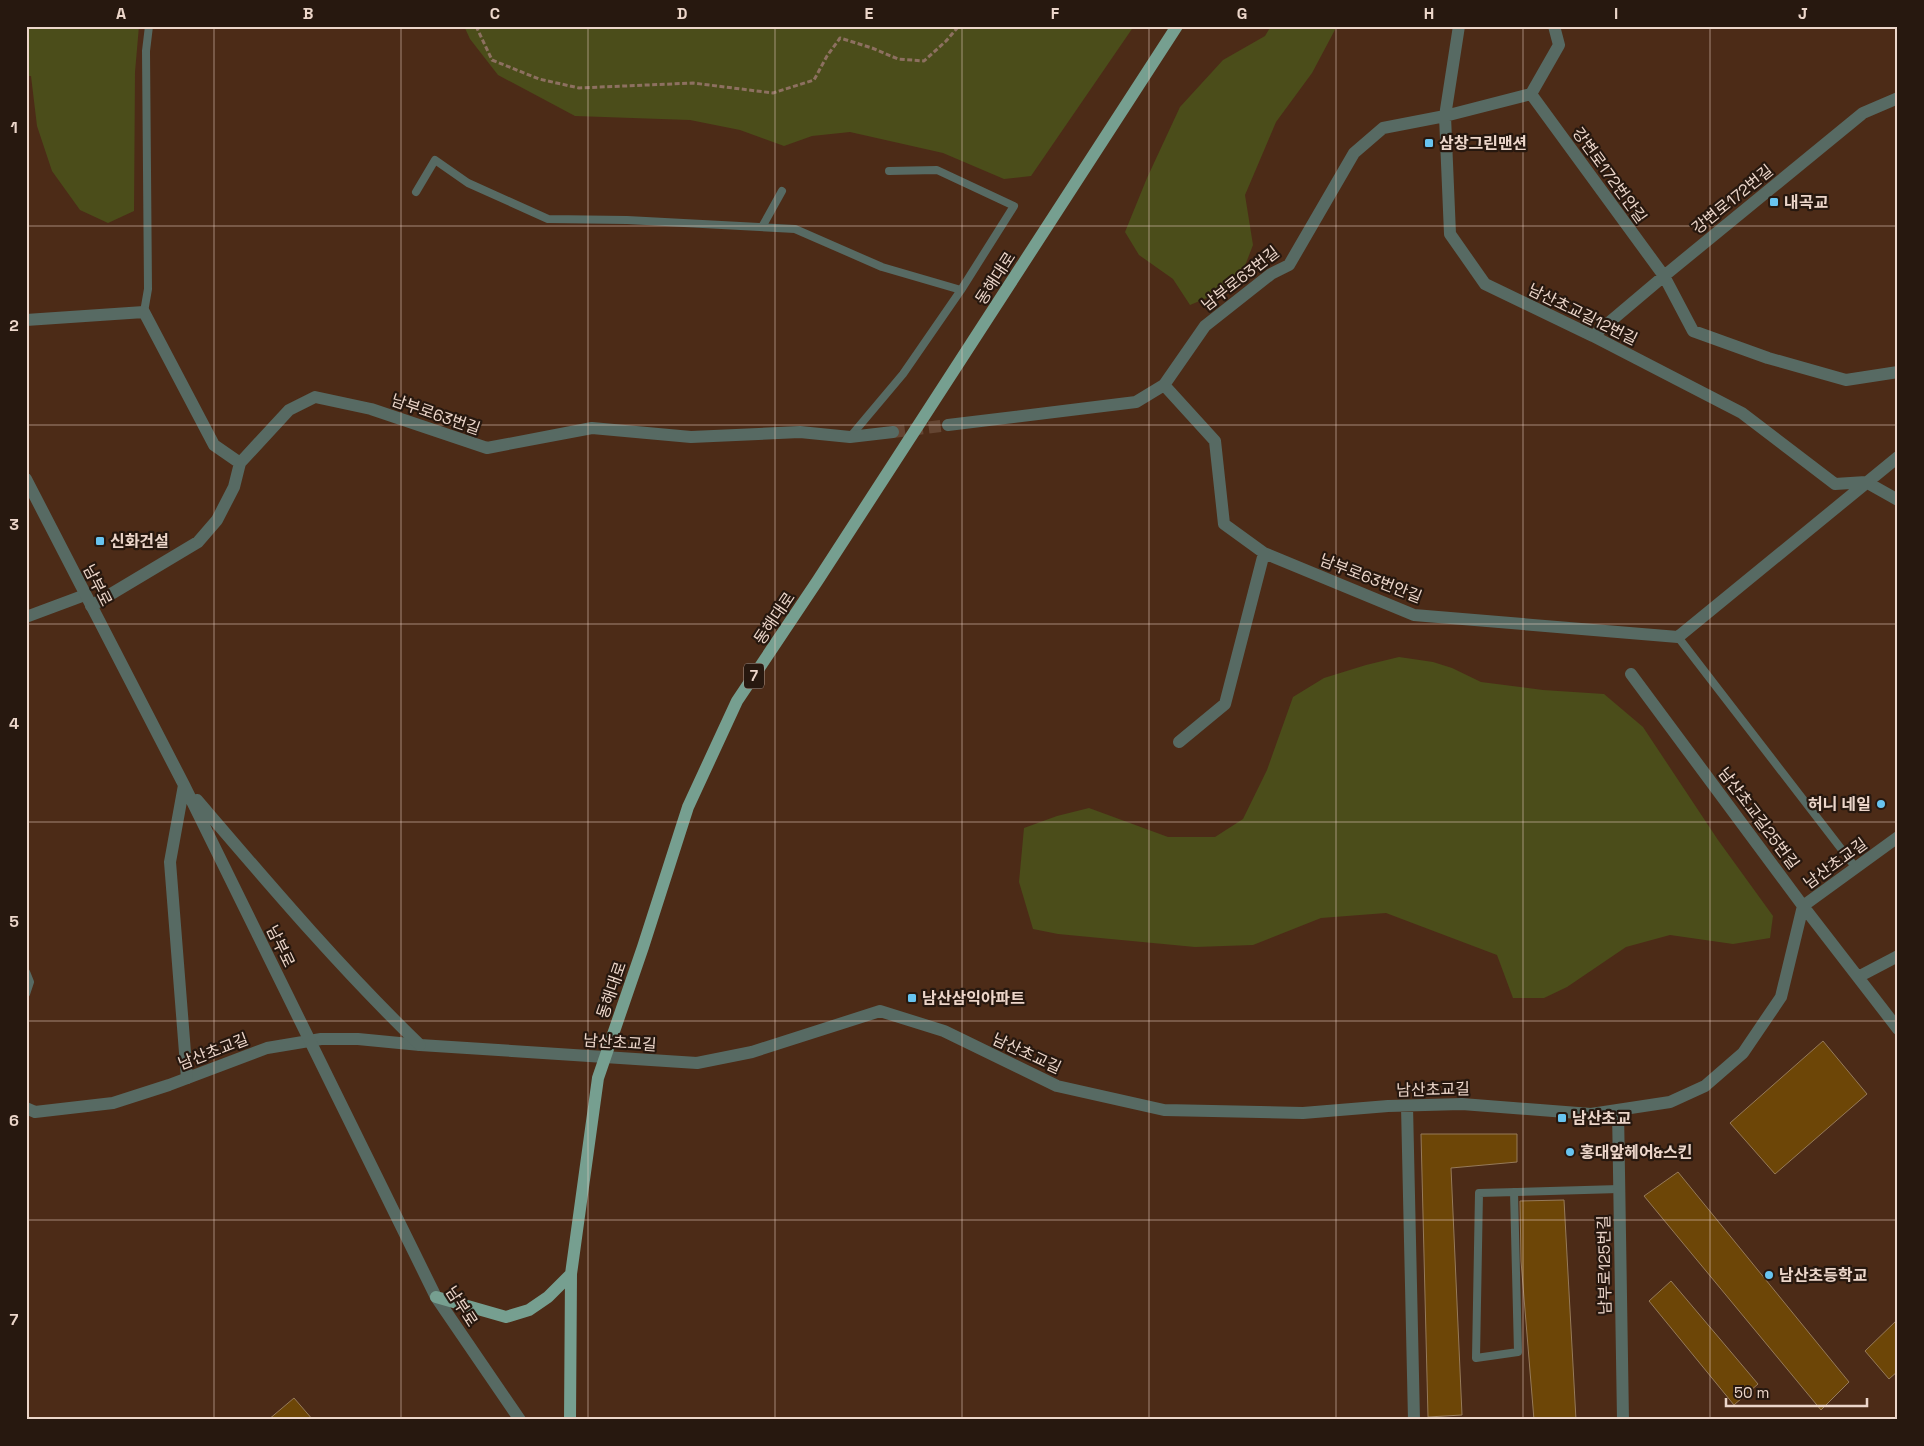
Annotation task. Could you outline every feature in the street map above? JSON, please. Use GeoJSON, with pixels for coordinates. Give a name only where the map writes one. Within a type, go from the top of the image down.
{"type":"FeatureCollection","features":[{"type":"Feature","properties":{"kind":"main road","name":"동해대로"},"geometry":{"type":"LineString","coordinates":[[570,1420],[571,1274],[598,1078],[688,807],[737,701],[818,580],[1177,26]]}},
{"type":"Feature","properties":{"kind":"main road"},"geometry":{"type":"LineString","coordinates":[[436,1297],[506,1317],[529,1310],[548,1297],[571,1274]]}},
{"type":"Feature","properties":{"kind":"street","name":"남산초교길12번길"},"geometry":{"type":"LineString","coordinates":[[1459,26],[1445,116],[1450,234],[1485,284],[1593,336],[1742,413],[1834,484],[1866,482]]}},
{"type":"Feature","properties":{"kind":"street"},"geometry":{"type":"LineString","coordinates":[[1531,94],[1559,45],[1554,26]]}},
{"type":"Feature","properties":{"kind":"street","name":"남부로63번길"},"geometry":{"type":"LineString","coordinates":[[948,425],[1136,402],[1164,384],[1205,326],[1271,274],[1289,265],[1354,153],[1383,128],[1445,116],[1531,94]]}},
{"type":"Feature","properties":{"kind":"street","name":"강변로172번안길"},"geometry":{"type":"LineString","coordinates":[[1531,94],[1664,276],[1693,331],[1768,358],[1846,380],[1898,372]]}},
{"type":"Feature","properties":{"kind":"street","name":"강변로172번길"},"geometry":{"type":"LineString","coordinates":[[1593,336],[1863,113],[1898,98]]}},
{"type":"Feature","properties":{"kind":"street"},"geometry":{"type":"LineString","coordinates":[[26,320],[144,312],[214,445],[240,463]]}},
{"type":"Feature","properties":{"kind":"street","name":"남부로63번안길"},"geometry":{"type":"LineString","coordinates":[[1164,384],[1215,441],[1224,524],[1264,553],[1414,615],[1678,637]]}},
{"type":"Feature","properties":{"kind":"street","name":"남부로63번길"},"geometry":{"type":"LineString","coordinates":[[26,617],[88,601],[198,542],[217,520],[234,487],[240,463],[290,410],[315,397],[371,409],[487,448],[592,428],[691,437],[800,432],[850,437],[893,432]]}},
{"type":"Feature","properties":{"kind":"street"},"geometry":{"type":"LineString","coordinates":[[1678,637],[1898,457]]}},
{"type":"Feature","properties":{"kind":"street","name":"남부로"},"geometry":{"type":"LineString","coordinates":[[26,480],[184,785],[436,1297],[520,1420]]}},
{"type":"Feature","properties":{"kind":"street"},"geometry":{"type":"LineString","coordinates":[[1866,482],[1898,500]]}},
{"type":"Feature","properties":{"kind":"street"},"geometry":{"type":"LineString","coordinates":[[1179,742],[1225,704],[1264,553]]}},
{"type":"Feature","properties":{"kind":"street","name":"남산초교길25번길"},"geometry":{"type":"LineString","coordinates":[[1632,674],[1898,1029]]}},
{"type":"Feature","properties":{"kind":"street"},"geometry":{"type":"LineString","coordinates":[[184,785],[255,868],[373,998],[420,1045]]}},
{"type":"Feature","properties":{"kind":"street"},"geometry":{"type":"LineString","coordinates":[[184,785],[170,862],[187,1078]]}},
{"type":"Feature","properties":{"kind":"street","name":"남산초교길"},"geometry":{"type":"LineString","coordinates":[[26,1108],[35,1112],[113,1103],[267,1048],[320,1039],[358,1039],[488,1050],[697,1063],[752,1052],[880,1011],[944,1031],[1057,1086],[1164,1110],[1302,1113],[1462,1104],[1591,1114],[1670,1102],[1705,1086],[1743,1053],[1781,997],[1804,906],[1898,837]]}},
{"type":"Feature","properties":{"kind":"street"},"geometry":{"type":"LineString","coordinates":[[1858,976],[1898,956]]}},
{"type":"Feature","properties":{"kind":"street"},"geometry":{"type":"LineString","coordinates":[[1407,1106],[1414,1420]]}},
{"type":"Feature","properties":{"kind":"street","name":"남부로125번길"},"geometry":{"type":"LineString","coordinates":[[1618,1110],[1623,1420]]}},
{"type":"Feature","properties":{"kind":"lane"},"geometry":{"type":"LineString","coordinates":[[144,312],[148,289],[146,51],[149,26]]}},
{"type":"Feature","properties":{"kind":"lane"},"geometry":{"type":"LineString","coordinates":[[416,192],[435,160],[468,183],[548,219],[795,229],[882,267],[961,290]]}},
{"type":"Feature","properties":{"kind":"lane"},"geometry":{"type":"LineString","coordinates":[[850,437],[903,374],[961,290],[1014,206],[937,170],[889,171]]}},
{"type":"Feature","properties":{"kind":"lane"},"geometry":{"type":"LineString","coordinates":[[762,227],[782,191]]}},
{"type":"Feature","properties":{"kind":"lane"},"geometry":{"type":"LineString","coordinates":[[1678,637],[1856,868]]}},
{"type":"Feature","properties":{"kind":"lane"},"geometry":{"type":"LineString","coordinates":[[26,972],[30,982],[26,994]]}},
{"type":"Feature","properties":{"kind":"lane"},"geometry":{"type":"LineString","coordinates":[[1514,1192],[1518,1352],[1476,1358],[1479,1193],[1514,1192],[1619,1189]]}},
{"type":"Feature","properties":{"kind":"path"},"geometry":{"type":"LineString","coordinates":[[476,26],[492,60],[539,80],[579,88],[694,82],[773,93],[814,80],[826,56],[840,38],[898,59],[924,61],[959,26]]}},
{"type":"Feature","properties":{"kind":"shaded area"},"geometry":{"type":"Polygon","coordinates":[[[26,26],[139,26],[135,72],[134,211],[108,223],[80,210],[52,171],[37,126],[31,76],[26,76],[26,26]]]}},
{"type":"Feature","properties":{"kind":"shaded area"},"geometry":{"type":"Polygon","coordinates":[[[464,26],[1134,26],[1031,176],[1004,179],[943,153],[850,132],[812,136],[784,146],[740,130],[690,120],[575,116],[498,75],[470,39],[464,26]]]}},
{"type":"Feature","properties":{"kind":"shaded area"},"geometry":{"type":"Polygon","coordinates":[[[1271,26],[1337,26],[1312,73],[1276,122],[1245,195],[1253,245],[1243,271],[1221,292],[1190,305],[1173,279],[1139,255],[1125,232],[1147,178],[1180,107],[1223,60],[1265,36],[1271,26]]]}},
{"type":"Feature","properties":{"kind":"shaded area"},"geometry":{"type":"Polygon","coordinates":[[[1399,657],[1433,662],[1452,668],[1481,682],[1543,690],[1604,694],[1643,727],[1718,840],[1773,916],[1770,938],[1733,944],[1670,935],[1626,947],[1567,987],[1544,998],[1513,998],[1497,955],[1386,913],[1321,918],[1253,945],[1195,947],[1058,934],[1033,929],[1019,882],[1024,828],[1057,816],[1089,808],[1168,837],[1215,837],[1243,819],[1267,770],[1293,697],[1324,678],[1399,657]]]}},
{"type":"Feature","properties":{"kind":"building"},"geometry":{"type":"Polygon","coordinates":[[[1823,1041],[1867,1094],[1775,1174],[1730,1123],[1823,1041]]]}},
{"type":"Feature","properties":{"kind":"building"},"geometry":{"type":"Polygon","coordinates":[[[1421,1134],[1517,1134],[1517,1162],[1451,1168],[1462,1415],[1428,1417],[1421,1134]]]}},
{"type":"Feature","properties":{"kind":"building"},"geometry":{"type":"Polygon","coordinates":[[[1678,1172],[1849,1382],[1821,1410],[1644,1196],[1678,1172]]]}},
{"type":"Feature","properties":{"kind":"building"},"geometry":{"type":"Polygon","coordinates":[[[1564,1200],[1576,1420],[1534,1420],[1521,1261],[1520,1201],[1564,1200]]]}},
{"type":"Feature","properties":{"kind":"building"},"geometry":{"type":"Polygon","coordinates":[[[1671,1281],[1758,1384],[1734,1405],[1649,1301],[1671,1281]]]}},
{"type":"Feature","properties":{"kind":"building"},"geometry":{"type":"Polygon","coordinates":[[[1898,1319],[1898,1371],[1889,1379],[1865,1351],[1898,1319]]]}},
{"type":"Feature","properties":{"kind":"building"},"geometry":{"type":"Polygon","coordinates":[[[294,1398],[313,1420],[268,1420],[294,1398]]]}},
{"type":"Feature","properties":{"kind":"tunnel"},"geometry":{"type":"LineString","coordinates":[[893,432],[948,425]]}},
{"type":"Feature","properties":{"kind":"place","name":"삼창그린맨션"},"geometry":{"type":"Point","coordinates":[1429,143]}},
{"type":"Feature","properties":{"kind":"place","name":"내곡교"},"geometry":{"type":"Point","coordinates":[1774,202]}},
{"type":"Feature","properties":{"kind":"place","name":"신화건설"},"geometry":{"type":"Point","coordinates":[100,541]}},
{"type":"Feature","properties":{"kind":"place","name":"허니 네일"},"geometry":{"type":"Point","coordinates":[1881,804]}},
{"type":"Feature","properties":{"kind":"place","name":"남산삼익아파트"},"geometry":{"type":"Point","coordinates":[912,998]}},
{"type":"Feature","properties":{"kind":"place","name":"남산초교"},"geometry":{"type":"Point","coordinates":[1562,1118]}},
{"type":"Feature","properties":{"kind":"place","name":"홍대앞헤어&스킨"},"geometry":{"type":"Point","coordinates":[1570,1152]}},
{"type":"Feature","properties":{"kind":"place","name":"남산초등학교"},"geometry":{"type":"Point","coordinates":[1769,1275]}}]}
